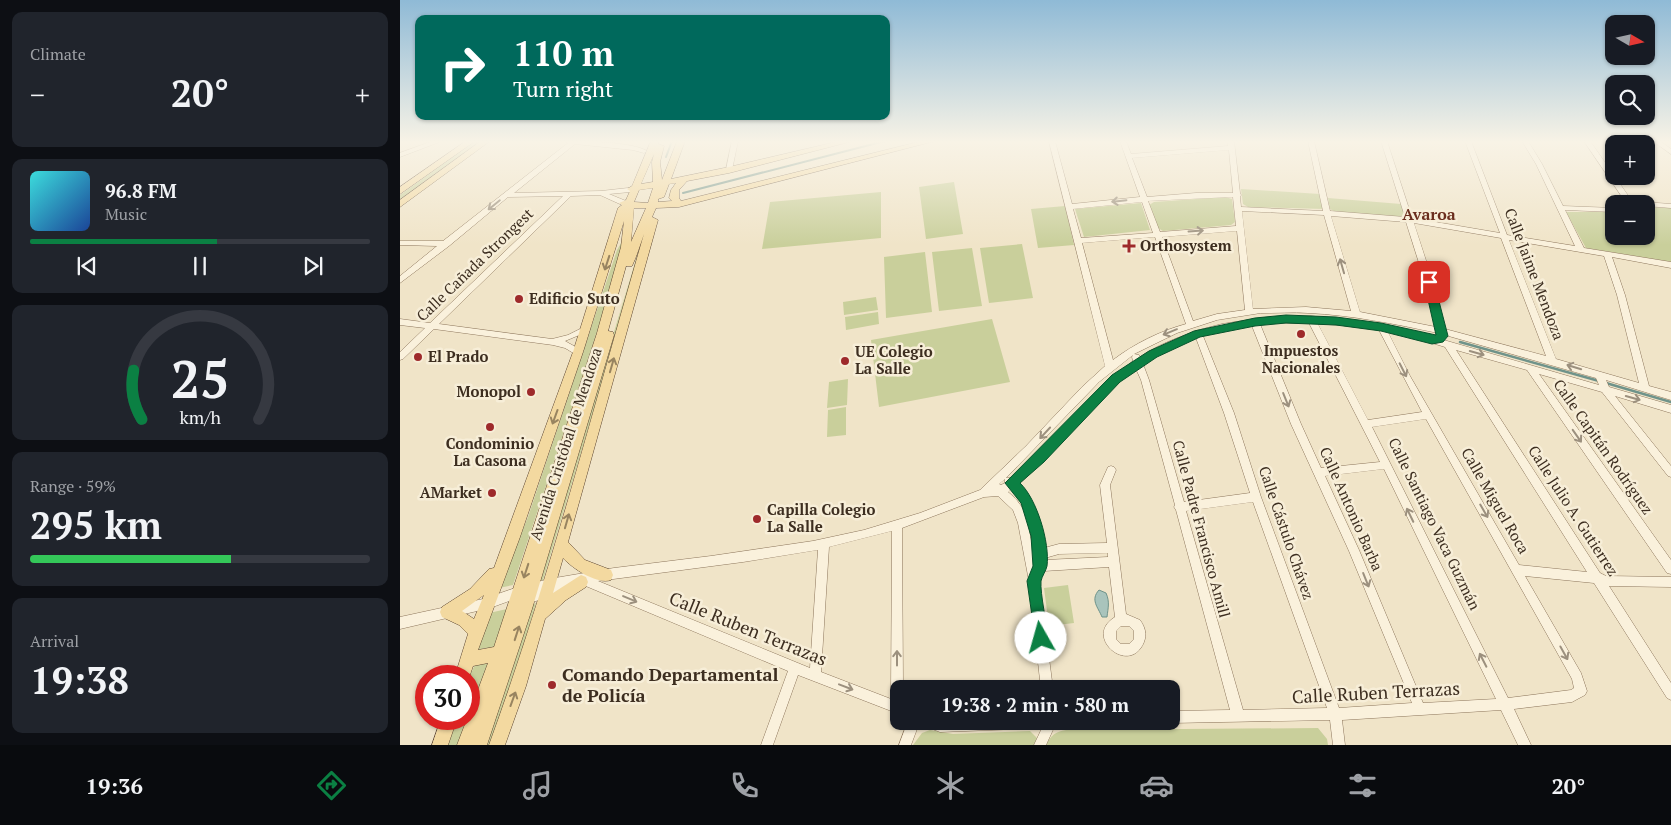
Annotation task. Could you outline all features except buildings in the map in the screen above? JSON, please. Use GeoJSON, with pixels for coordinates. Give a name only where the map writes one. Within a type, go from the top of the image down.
{"type":"FeatureCollection","features":[{"type":"Feature","properties":{"kind":"main road"},"geometry":{"type":"LineString","coordinates":[[401,199],[429,176]]}},
{"type":"Feature","properties":{"kind":"main road"},"geometry":{"type":"LineString","coordinates":[[401,199],[435,176]]}},
{"type":"Feature","properties":{"kind":"main road","name":"Avenida Cristóbal de Mendoza"},"geometry":{"type":"LineString","coordinates":[[466,665],[578,352],[636,176]]}},
{"type":"Feature","properties":{"kind":"main road","name":"Avenida Cristóbal de Mendoza"},"geometry":{"type":"LineString","coordinates":[[632,189],[638,176]]}},
{"type":"Feature","properties":{"kind":"main road","name":"Avenida Cristóbal de Mendoza"},"geometry":{"type":"LineString","coordinates":[[660,176],[662,183]]}},
{"type":"Feature","properties":{"kind":"main road","name":"Avenida Cristóbal de Mendoza"},"geometry":{"type":"LineString","coordinates":[[497,745],[518,686],[561,544],[652,223],[655,206],[666,176]]}},
{"type":"Feature","properties":{"kind":"main road"},"geometry":{"type":"LineString","coordinates":[[697,176],[702,176]]}},
{"type":"Feature","properties":{"kind":"main road"},"geometry":{"type":"LineString","coordinates":[[632,189],[702,176]]}},
{"type":"Feature","properties":{"kind":"main road"},"geometry":{"type":"LineString","coordinates":[[627,204],[655,206],[679,204],[792,176]]}},
{"type":"Feature","properties":{"kind":"main road"},"geometry":{"type":"LineString","coordinates":[[679,204],[674,198],[674,194],[684,179]]}},
{"type":"Feature","properties":{"kind":"main road","name":"Avenida Cristóbal de Mendoza"},"geometry":{"type":"LineString","coordinates":[[479,745],[500,686],[523,595],[626,247],[627,204]]}},
{"type":"Feature","properties":{"kind":"main road"},"geometry":{"type":"LineString","coordinates":[[652,223],[665,212],[679,204]]}},
{"type":"Feature","properties":{"kind":"main road","name":"Avenida Cristóbal de Mendoza"},"geometry":{"type":"LineString","coordinates":[[465,745],[523,595],[610,332],[632,251],[655,206]]}},
{"type":"Feature","properties":{"kind":"main road"},"geometry":{"type":"LineString","coordinates":[[561,544],[574,561],[583,568],[606,575]]}},
{"type":"Feature","properties":{"kind":"main road"},"geometry":{"type":"LineString","coordinates":[[447,612],[475,594],[501,565]]}},
{"type":"Feature","properties":{"kind":"main road"},"geometry":{"type":"LineString","coordinates":[[536,622],[550,604],[583,582]]}},
{"type":"Feature","properties":{"kind":"main road"},"geometry":{"type":"LineString","coordinates":[[447,612],[459,616],[468,622],[476,633]]}},
{"type":"Feature","properties":{"kind":"main road"},"geometry":{"type":"LineString","coordinates":[[468,659],[499,653]]}},
{"type":"Feature","properties":{"kind":"main road"},"geometry":{"type":"LineString","coordinates":[[440,745],[445,730]]}},
{"type":"Feature","properties":{"kind":"street"},"geometry":{"type":"LineString","coordinates":[[400,280],[531,176]]}},
{"type":"Feature","properties":{"kind":"street"},"geometry":{"type":"LineString","coordinates":[[1061,176],[1110,367]]}},
{"type":"Feature","properties":{"kind":"street"},"geometry":{"type":"LineString","coordinates":[[1135,176],[1190,324]]}},
{"type":"Feature","properties":{"kind":"street"},"geometry":{"type":"LineString","coordinates":[[1236,176],[1249,312]]}},
{"type":"Feature","properties":{"kind":"street"},"geometry":{"type":"LineString","coordinates":[[1319,176],[1356,313]]}},
{"type":"Feature","properties":{"kind":"street"},"geometry":{"type":"LineString","coordinates":[[1395,176],[1429,282],[1442,331],[1443,336],[1432,340]]}},
{"type":"Feature","properties":{"kind":"street","name":"Calle Jaime Mendoza"},"geometry":{"type":"LineString","coordinates":[[1482,176],[1552,361]]}},
{"type":"Feature","properties":{"kind":"street"},"geometry":{"type":"LineString","coordinates":[[1545,176],[1562,208],[1580,250]]}},
{"type":"Feature","properties":{"kind":"street"},"geometry":{"type":"LineString","coordinates":[[1612,176],[1626,195]]}},
{"type":"Feature","properties":{"kind":"street"},"geometry":{"type":"LineString","coordinates":[[507,195],[601,193],[632,189]]}},
{"type":"Feature","properties":{"kind":"street"},"geometry":{"type":"LineString","coordinates":[[601,193],[627,204]]}},
{"type":"Feature","properties":{"kind":"street","name":"Calle Cañada Strongest"},"geometry":{"type":"LineString","coordinates":[[400,356],[569,194]]}},
{"type":"Feature","properties":{"kind":"street"},"geometry":{"type":"LineString","coordinates":[[1069,207],[1144,199],[1238,195]]}},
{"type":"Feature","properties":{"kind":"street"},"geometry":{"type":"LineString","coordinates":[[1655,205],[1671,206]]}},
{"type":"Feature","properties":{"kind":"street"},"geometry":{"type":"LineString","coordinates":[[1562,208],[1605,210]]}},
{"type":"Feature","properties":{"kind":"street"},"geometry":{"type":"LineString","coordinates":[[1239,209],[1328,213],[1408,220],[1671,265]]}},
{"type":"Feature","properties":{"kind":"street"},"geometry":{"type":"LineString","coordinates":[[1078,241],[1240,228]]}},
{"type":"Feature","properties":{"kind":"street"},"geometry":{"type":"LineString","coordinates":[[400,243],[446,244]]}},
{"type":"Feature","properties":{"kind":"street"},"geometry":{"type":"LineString","coordinates":[[1608,254],[1621,295],[1645,388]]}},
{"type":"Feature","properties":{"kind":"street"},"geometry":{"type":"LineString","coordinates":[[1008,479],[1075,401],[1110,367],[1133,351],[1156,338],[1190,324],[1249,312],[1297,309],[1356,313],[1442,331],[1552,361],[1671,409]]}},
{"type":"Feature","properties":{"kind":"street"},"geometry":{"type":"LineString","coordinates":[[400,623],[606,575],[744,557],[824,543],[897,525],[984,493],[997,487],[1034,463],[1116,379],[1139,362],[1198,334],[1255,322],[1311,319],[1381,327],[1529,367],[1601,382],[1645,388],[1671,396]]}},
{"type":"Feature","properties":{"kind":"street","name":"Calle Santiago Vaca Guzmán"},"geometry":{"type":"LineString","coordinates":[[1311,319],[1366,424],[1525,745]]}},
{"type":"Feature","properties":{"kind":"street"},"geometry":{"type":"LineString","coordinates":[[400,322],[553,342],[567,345],[578,352]]}},
{"type":"Feature","properties":{"kind":"street","name":"Calle Antonio Barba"},"geometry":{"type":"LineString","coordinates":[[1255,322],[1296,424],[1354,550],[1420,709]]}},
{"type":"Feature","properties":{"kind":"street","name":"Calle Miguel Roca"},"geometry":{"type":"LineString","coordinates":[[1381,327],[1577,677],[1581,691]]}},
{"type":"Feature","properties":{"kind":"street"},"geometry":{"type":"LineString","coordinates":[[553,342],[570,337],[586,328]]}},
{"type":"Feature","properties":{"kind":"street","name":"Calle Cástulo Chávez"},"geometry":{"type":"LineString","coordinates":[[1198,334],[1229,413],[1256,497],[1335,714],[1340,745]]}},
{"type":"Feature","properties":{"kind":"street"},"geometry":{"type":"LineString","coordinates":[[1449,345],[1448,340],[1452,336],[1462,336]]}},
{"type":"Feature","properties":{"kind":"street","name":"Calle Julio A. Gutierrez"},"geometry":{"type":"LineString","coordinates":[[1449,345],[1599,578],[1671,694]]}},
{"type":"Feature","properties":{"kind":"street","name":"Calle Padre Francisco Amill"},"geometry":{"type":"LineString","coordinates":[[1133,351],[1139,362],[1238,715]]}},
{"type":"Feature","properties":{"kind":"street","name":"Calle Capitán Rodríguez"},"geometry":{"type":"LineString","coordinates":[[1529,367],[1671,569]]}},
{"type":"Feature","properties":{"kind":"street"},"geometry":{"type":"LineString","coordinates":[[1601,382],[1671,473]]}},
{"type":"Feature","properties":{"kind":"street"},"geometry":{"type":"LineString","coordinates":[[1366,424],[1429,415]]}},
{"type":"Feature","properties":{"kind":"street"},"geometry":{"type":"LineString","coordinates":[[1319,473],[1386,465]]}},
{"type":"Feature","properties":{"kind":"street"},"geometry":{"type":"LineString","coordinates":[[1111,470],[1104,485],[1121,620]]}},
{"type":"Feature","properties":{"kind":"street"},"geometry":{"type":"LineString","coordinates":[[1008,479],[1027,501],[1038,536],[1034,561],[1034,581],[1046,680]]}},
{"type":"Feature","properties":{"kind":"street"},"geometry":{"type":"LineString","coordinates":[[997,487],[1016,507],[1034,561]]}},
{"type":"Feature","properties":{"kind":"street"},"geometry":{"type":"LineString","coordinates":[[1179,506],[1256,497]]}},
{"type":"Feature","properties":{"kind":"street"},"geometry":{"type":"LineString","coordinates":[[897,525],[898,680]]}},
{"type":"Feature","properties":{"kind":"street"},"geometry":{"type":"LineString","coordinates":[[815,676],[824,543]]}},
{"type":"Feature","properties":{"kind":"street"},"geometry":{"type":"LineString","coordinates":[[1034,561],[1059,549],[1112,548]]}},
{"type":"Feature","properties":{"kind":"street"},"geometry":{"type":"LineString","coordinates":[[1034,561],[1114,562]]}},
{"type":"Feature","properties":{"kind":"street"},"geometry":{"type":"LineString","coordinates":[[1518,570],[1599,578],[1606,581],[1671,582]]}},
{"type":"Feature","properties":{"kind":"street"},"geometry":{"type":"LineString","coordinates":[[547,589],[583,582],[606,575]]}},
{"type":"Feature","properties":{"kind":"street","name":"Calle Ruben Terrazas"},"geometry":{"type":"LineString","coordinates":[[583,582],[815,676],[890,704]]}},
{"type":"Feature","properties":{"kind":"street"},"geometry":{"type":"LineString","coordinates":[[767,745],[795,668]]}},
{"type":"Feature","properties":{"kind":"street","name":"Calle Ruben Terrazas"},"geometry":{"type":"LineString","coordinates":[[1180,717],[1335,714],[1506,704],[1572,696],[1581,691]]}},
{"type":"Feature","properties":{"kind":"street"},"geometry":{"type":"LineString","coordinates":[[905,745],[911,730]]}},
{"type":"Feature","properties":{"kind":"street"},"geometry":{"type":"LineString","coordinates":[[1040,745],[1047,730]]}},
{"type":"Feature","properties":{"kind":"green space"},"geometry":{"type":"Polygon","coordinates":[[[427,176],[435,176],[405,198],[400,199],[400,195],[427,176]]]}},
{"type":"Feature","properties":{"kind":"green space"},"geometry":{"type":"Polygon","coordinates":[[[954,182],[963,234],[926,239],[919,187],[954,182]]]}},
{"type":"Feature","properties":{"kind":"green space"},"geometry":{"type":"Polygon","coordinates":[[[1241,189],[1320,194],[1324,209],[1248,207],[1243,204],[1241,189]]]}},
{"type":"Feature","properties":{"kind":"green space"},"geometry":{"type":"Polygon","coordinates":[[[881,192],[881,238],[762,249],[770,202],[881,192]]]}},
{"type":"Feature","properties":{"kind":"green space"},"geometry":{"type":"Polygon","coordinates":[[[1225,197],[1232,199],[1235,222],[1231,225],[1163,231],[1158,228],[1149,205],[1154,202],[1225,197]]]}},
{"type":"Feature","properties":{"kind":"green space"},"geometry":{"type":"Polygon","coordinates":[[[1328,198],[1401,204],[1405,216],[1336,212],[1330,209],[1328,198]]]}},
{"type":"Feature","properties":{"kind":"green space"},"geometry":{"type":"Polygon","coordinates":[[[1141,203],[1150,230],[1084,237],[1075,209],[1141,203]]]}},
{"type":"Feature","properties":{"kind":"green space"},"geometry":{"type":"Polygon","coordinates":[[[1065,206],[1074,245],[1038,248],[1031,209],[1065,206]]]}},
{"type":"Feature","properties":{"kind":"green space"},"geometry":{"type":"Polygon","coordinates":[[[1655,207],[1671,208],[1671,262],[1586,248],[1566,212],[1605,212],[1605,245],[1655,245],[1655,207]]]}},
{"type":"Feature","properties":{"kind":"green space"},"geometry":{"type":"Polygon","coordinates":[[[623,240],[616,275],[513,585],[499,588],[528,517],[617,250],[623,240]]]}},
{"type":"Feature","properties":{"kind":"green space"},"geometry":{"type":"Polygon","coordinates":[[[644,242],[543,580],[538,582],[641,243],[644,242]]]}},
{"type":"Feature","properties":{"kind":"green space"},"geometry":{"type":"Polygon","coordinates":[[[1022,244],[1033,298],[989,303],[980,248],[1022,244]]]}},
{"type":"Feature","properties":{"kind":"green space"},"geometry":{"type":"Polygon","coordinates":[[[972,248],[982,306],[939,311],[932,252],[972,248]]]}},
{"type":"Feature","properties":{"kind":"green space"},"geometry":{"type":"Polygon","coordinates":[[[925,252],[932,312],[886,318],[884,257],[925,252]]]}},
{"type":"Feature","properties":{"kind":"green space"},"geometry":{"type":"Polygon","coordinates":[[[876,297],[878,310],[844,315],[843,302],[876,297]]]}},
{"type":"Feature","properties":{"kind":"green space"},"geometry":{"type":"Polygon","coordinates":[[[878,312],[879,324],[846,330],[845,317],[878,312]]]}},
{"type":"Feature","properties":{"kind":"green space"},"geometry":{"type":"Polygon","coordinates":[[[992,319],[1010,382],[879,407],[871,340],[992,319]]]}},
{"type":"Feature","properties":{"kind":"green space"},"geometry":{"type":"Polygon","coordinates":[[[848,379],[847,405],[827,408],[829,382],[848,379]]]}},
{"type":"Feature","properties":{"kind":"green space"},"geometry":{"type":"Polygon","coordinates":[[[846,407],[846,435],[827,437],[828,410],[846,407]]]}},
{"type":"Feature","properties":{"kind":"green space"},"geometry":{"type":"Polygon","coordinates":[[[1068,585],[1074,623],[1049,626],[1044,588],[1068,585]]]}},
{"type":"Feature","properties":{"kind":"green space"},"geometry":{"type":"Polygon","coordinates":[[[536,603],[513,684],[491,745],[485,745],[531,605],[536,603]]]}},
{"type":"Feature","properties":{"kind":"green space"},"geometry":{"type":"Polygon","coordinates":[[[507,609],[495,648],[484,648],[477,652],[489,613],[507,609]]]}},
{"type":"Feature","properties":{"kind":"green space"},"geometry":{"type":"Polygon","coordinates":[[[487,662],[488,667],[480,688],[480,665],[475,665],[487,662]]]}},
{"type":"Feature","properties":{"kind":"green space"},"geometry":{"type":"Polygon","coordinates":[[[1318,728],[1327,739],[1328,745],[1046,745],[1054,734],[1066,730],[1318,728]]]}},
{"type":"Feature","properties":{"kind":"green space"},"geometry":{"type":"Polygon","coordinates":[[[453,730],[465,730],[459,745],[448,745],[453,730]]]}},
{"type":"Feature","properties":{"kind":"green space"},"geometry":{"type":"Polygon","coordinates":[[[930,730],[953,734],[1030,731],[1037,738],[1034,745],[913,745],[922,733],[930,730]]]}},
{"type":"Feature","properties":{"kind":"water"},"geometry":{"type":"Polygon","coordinates":[[[1099,590],[1106,593],[1107,596],[1107,617],[1102,617],[1096,604],[1095,597],[1099,590]]]}},
{"type":"Feature","properties":{"kind":"waterway"},"geometry":{"type":"LineString","coordinates":[[683,193],[750,176]]}},
{"type":"Feature","properties":{"kind":"waterway"},"geometry":{"type":"LineString","coordinates":[[1460,342],[1599,381]]}},
{"type":"Feature","properties":{"kind":"waterway"},"geometry":{"type":"LineString","coordinates":[[1606,383],[1671,402]]}},
{"type":"Feature","properties":{"kind":"place","name":"Orthosystem"},"geometry":{"type":"Point","coordinates":[1129,246]}},
{"type":"Feature","properties":{"kind":"place","name":"Edificio Suto"},"geometry":{"type":"Point","coordinates":[519,299]}},
{"type":"Feature","properties":{"kind":"place","name":"Impuestos Nacionales"},"geometry":{"type":"Point","coordinates":[1301,334]}},
{"type":"Feature","properties":{"kind":"place","name":"El Prado"},"geometry":{"type":"Point","coordinates":[418,357]}},
{"type":"Feature","properties":{"kind":"place","name":"UE Colegio La Salle"},"geometry":{"type":"Point","coordinates":[845,361]}},
{"type":"Feature","properties":{"kind":"place","name":"Monopol"},"geometry":{"type":"Point","coordinates":[531,392]}},
{"type":"Feature","properties":{"kind":"place","name":"Condominio La Casona"},"geometry":{"type":"Point","coordinates":[490,427]}},
{"type":"Feature","properties":{"kind":"place","name":"AMarket"},"geometry":{"type":"Point","coordinates":[492,493]}},
{"type":"Feature","properties":{"kind":"place","name":"Capilla Colegio La Salle"},"geometry":{"type":"Point","coordinates":[757,519]}},
{"type":"Feature","properties":{"kind":"place","name":"Comando Departamental de Policía"},"geometry":{"type":"Point","coordinates":[552,685]}},
{"type":"Feature","properties":{"kind":"district","name":"Avaroa"},"geometry":{"type":"Point","coordinates":[1429,214]}},
{"type":"Feature","properties":{"kind":"route"},"geometry":{"type":"LineString","coordinates":[[1041,638],[1034,581],[1040,566],[1038,536],[1027,501],[1022,493],[1011,483],[1027,470],[1116,379],[1139,362],[1173,344],[1221,327],[1255,322],[1286,319],[1336,321],[1381,327],[1432,340],[1439,339],[1443,336],[1429,282]]}}]}
